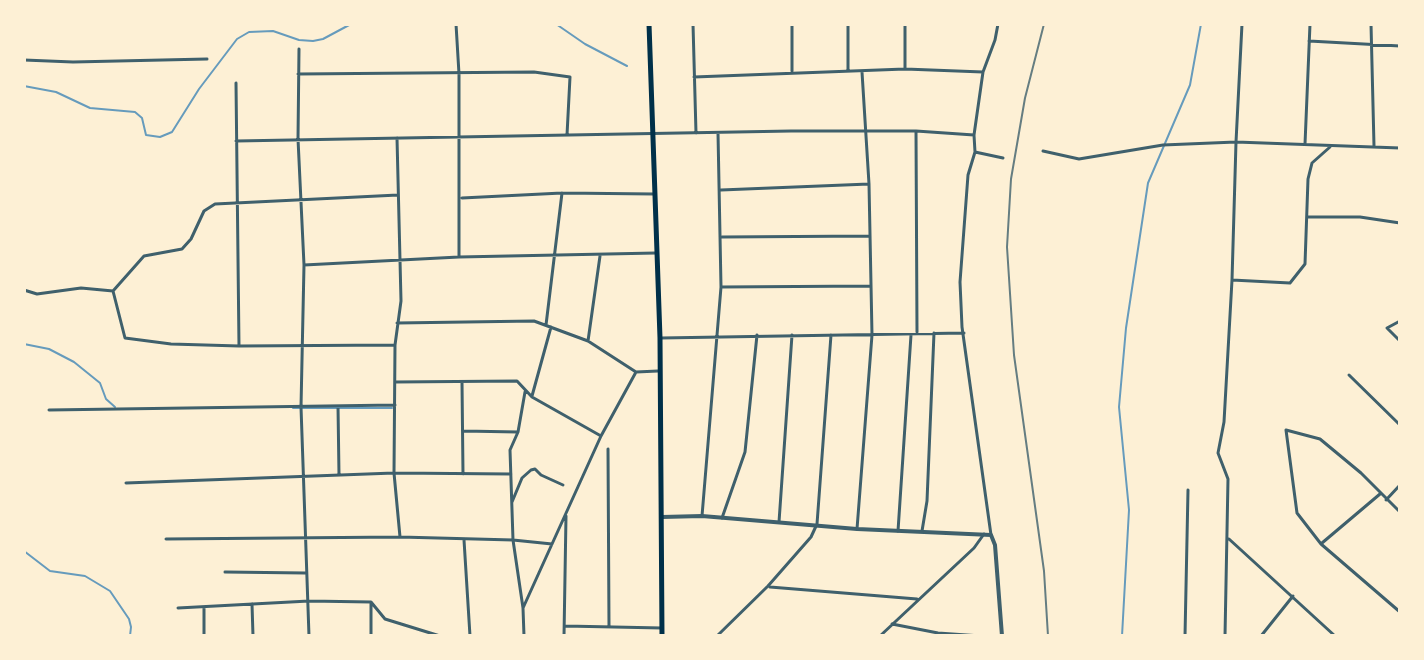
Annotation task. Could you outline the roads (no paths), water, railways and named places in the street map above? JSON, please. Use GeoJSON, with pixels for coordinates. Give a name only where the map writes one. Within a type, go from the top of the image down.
{"type":"FeatureCollection","features":[{"type":"Feature","properties":{"kind":"main road"},"geometry":{"type":"LineString","coordinates":[[649,24],[660,338],[662,636]]}},
{"type":"Feature","properties":{"kind":"street"},"geometry":{"type":"LineString","coordinates":[[456,24],[461,198],[459,257]]}},
{"type":"Feature","properties":{"kind":"street"},"geometry":{"type":"LineString","coordinates":[[693,24],[696,133]]}},
{"type":"Feature","properties":{"kind":"street"},"geometry":{"type":"LineString","coordinates":[[792,24],[792,71]]}},
{"type":"Feature","properties":{"kind":"street"},"geometry":{"type":"LineString","coordinates":[[848,24],[848,70]]}},
{"type":"Feature","properties":{"kind":"street"},"geometry":{"type":"LineString","coordinates":[[905,24],[905,69]]}},
{"type":"Feature","properties":{"kind":"street"},"geometry":{"type":"LineString","coordinates":[[998,24],[983,72],[974,135],[975,152],[968,175],[960,282],[964,333],[991,535],[994,538],[1002,636]]}},
{"type":"Feature","properties":{"kind":"street"},"geometry":{"type":"LineString","coordinates":[[1225,636],[1228,479],[1218,453],[1224,422],[1232,280],[1242,24]]}},
{"type":"Feature","properties":{"kind":"street"},"geometry":{"type":"LineString","coordinates":[[1305,145],[1310,24]]}},
{"type":"Feature","properties":{"kind":"street"},"geometry":{"type":"LineString","coordinates":[[1371,24],[1374,146]]}},
{"type":"Feature","properties":{"kind":"street"},"geometry":{"type":"LineString","coordinates":[[1309,41],[1400,46]]}},
{"type":"Feature","properties":{"kind":"street"},"geometry":{"type":"LineString","coordinates":[[299,49],[298,139],[304,265],[301,407],[309,636]]}},
{"type":"Feature","properties":{"kind":"street"},"geometry":{"type":"LineString","coordinates":[[24,60],[207,59]]}},
{"type":"Feature","properties":{"kind":"street"},"geometry":{"type":"LineString","coordinates":[[694,77],[905,69],[983,72]]}},
{"type":"Feature","properties":{"kind":"street"},"geometry":{"type":"LineString","coordinates":[[298,74],[534,72],[570,77],[567,135]]}},
{"type":"Feature","properties":{"kind":"street"},"geometry":{"type":"LineString","coordinates":[[857,529],[872,335],[869,184],[862,72]]}},
{"type":"Feature","properties":{"kind":"street"},"geometry":{"type":"LineString","coordinates":[[236,83],[239,346]]}},
{"type":"Feature","properties":{"kind":"street"},"geometry":{"type":"LineString","coordinates":[[236,141],[459,135],[866,131],[974,135]]}},
{"type":"Feature","properties":{"kind":"street"},"geometry":{"type":"LineString","coordinates":[[916,131],[917,332]]}},
{"type":"Feature","properties":{"kind":"street"},"geometry":{"type":"LineString","coordinates":[[702,516],[721,287],[718,133]]}},
{"type":"Feature","properties":{"kind":"street"},"geometry":{"type":"LineString","coordinates":[[397,137],[401,301],[395,345],[394,473],[400,537]]}},
{"type":"Feature","properties":{"kind":"street"},"geometry":{"type":"LineString","coordinates":[[1043,151],[1079,159],[1177,144],[1236,142],[1400,148]]}},
{"type":"Feature","properties":{"kind":"street"},"geometry":{"type":"LineString","coordinates":[[1232,280],[1290,283],[1305,264],[1308,179],[1312,163],[1332,145]]}},
{"type":"Feature","properties":{"kind":"street"},"geometry":{"type":"LineString","coordinates":[[975,152],[1003,158]]}},
{"type":"Feature","properties":{"kind":"street"},"geometry":{"type":"LineString","coordinates":[[720,190],[869,184]]}},
{"type":"Feature","properties":{"kind":"street"},"geometry":{"type":"LineString","coordinates":[[461,198],[562,193],[654,194]]}},
{"type":"Feature","properties":{"kind":"street"},"geometry":{"type":"LineString","coordinates":[[532,397],[548,326],[562,193]]}},
{"type":"Feature","properties":{"kind":"street"},"geometry":{"type":"LineString","coordinates":[[113,291],[144,256],[182,249],[191,239],[204,211],[215,204],[398,195]]}},
{"type":"Feature","properties":{"kind":"street"},"geometry":{"type":"LineString","coordinates":[[1307,217],[1360,217],[1400,223]]}},
{"type":"Feature","properties":{"kind":"street"},"geometry":{"type":"LineString","coordinates":[[720,237],[870,236]]}},
{"type":"Feature","properties":{"kind":"street"},"geometry":{"type":"LineString","coordinates":[[304,265],[459,257],[656,253]]}},
{"type":"Feature","properties":{"kind":"street"},"geometry":{"type":"LineString","coordinates":[[588,341],[600,256]]}},
{"type":"Feature","properties":{"kind":"street"},"geometry":{"type":"LineString","coordinates":[[721,287],[871,286]]}},
{"type":"Feature","properties":{"kind":"street"},"geometry":{"type":"LineString","coordinates":[[24,290],[37,294],[81,288],[113,291]]}},
{"type":"Feature","properties":{"kind":"street"},"geometry":{"type":"LineString","coordinates":[[113,291],[125,338],[171,344],[239,346],[395,345]]}},
{"type":"Feature","properties":{"kind":"street"},"geometry":{"type":"LineString","coordinates":[[396,323],[534,321],[588,341],[636,372],[659,371]]}},
{"type":"Feature","properties":{"kind":"street"},"geometry":{"type":"LineString","coordinates":[[1400,321],[1387,328],[1400,341]]}},
{"type":"Feature","properties":{"kind":"street"},"geometry":{"type":"LineString","coordinates":[[922,531],[927,501],[934,333]]}},
{"type":"Feature","properties":{"kind":"street"},"geometry":{"type":"LineString","coordinates":[[660,338],[964,333]]}},
{"type":"Feature","properties":{"kind":"street"},"geometry":{"type":"LineString","coordinates":[[722,518],[745,452],[757,335]]}},
{"type":"Feature","properties":{"kind":"street"},"geometry":{"type":"LineString","coordinates":[[779,522],[792,335]]}},
{"type":"Feature","properties":{"kind":"street"},"geometry":{"type":"LineString","coordinates":[[717,636],[768,586],[811,537],[817,524],[831,335]]}},
{"type":"Feature","properties":{"kind":"street"},"geometry":{"type":"LineString","coordinates":[[898,531],[911,335]]}},
{"type":"Feature","properties":{"kind":"street"},"geometry":{"type":"LineString","coordinates":[[523,608],[601,436],[636,372]]}},
{"type":"Feature","properties":{"kind":"street"},"geometry":{"type":"LineString","coordinates":[[1349,375],[1400,425]]}},
{"type":"Feature","properties":{"kind":"street"},"geometry":{"type":"LineString","coordinates":[[395,382],[517,381],[532,397],[601,436]]}},
{"type":"Feature","properties":{"kind":"street"},"geometry":{"type":"LineString","coordinates":[[462,382],[463,475]]}},
{"type":"Feature","properties":{"kind":"street"},"geometry":{"type":"LineString","coordinates":[[524,636],[513,540],[510,450],[518,432],[525,392]]}},
{"type":"Feature","properties":{"kind":"street"},"geometry":{"type":"LineString","coordinates":[[49,410],[395,405]]}},
{"type":"Feature","properties":{"kind":"street"},"geometry":{"type":"LineString","coordinates":[[338,406],[339,476]]}},
{"type":"Feature","properties":{"kind":"street"},"geometry":{"type":"LineString","coordinates":[[1400,512],[1361,473],[1320,439],[1286,430],[1297,513],[1321,544],[1400,612]]}},
{"type":"Feature","properties":{"kind":"street"},"geometry":{"type":"LineString","coordinates":[[463,431],[518,432]]}},
{"type":"Feature","properties":{"kind":"street"},"geometry":{"type":"LineString","coordinates":[[608,449],[609,626]]}},
{"type":"Feature","properties":{"kind":"street"},"geometry":{"type":"LineString","coordinates":[[512,502],[522,478],[531,470],[535,469],[563,485]]}},
{"type":"Feature","properties":{"kind":"street"},"geometry":{"type":"LineString","coordinates":[[126,483],[394,473],[511,474]]}},
{"type":"Feature","properties":{"kind":"street"},"geometry":{"type":"LineString","coordinates":[[1386,500],[1400,485]]}},
{"type":"Feature","properties":{"kind":"street"},"geometry":{"type":"LineString","coordinates":[[1185,636],[1188,490]]}},
{"type":"Feature","properties":{"kind":"street"},"geometry":{"type":"LineString","coordinates":[[1321,544],[1380,494]]}},
{"type":"Feature","properties":{"kind":"street"},"geometry":{"type":"LineString","coordinates":[[564,636],[566,513]]}},
{"type":"Feature","properties":{"kind":"street"},"geometry":{"type":"LineString","coordinates":[[662,517],[702,516],[857,529],[991,535]]}},
{"type":"Feature","properties":{"kind":"street"},"geometry":{"type":"LineString","coordinates":[[880,636],[974,548],[984,534]]}},
{"type":"Feature","properties":{"kind":"street"},"geometry":{"type":"LineString","coordinates":[[166,539],[400,537],[552,544]]}},
{"type":"Feature","properties":{"kind":"street"},"geometry":{"type":"LineString","coordinates":[[1227,537],[1335,636]]}},
{"type":"Feature","properties":{"kind":"street"},"geometry":{"type":"LineString","coordinates":[[464,539],[470,636]]}},
{"type":"Feature","properties":{"kind":"street"},"geometry":{"type":"LineString","coordinates":[[225,572],[305,573]]}},
{"type":"Feature","properties":{"kind":"street"},"geometry":{"type":"LineString","coordinates":[[768,586],[917,599]]}},
{"type":"Feature","properties":{"kind":"street"},"geometry":{"type":"LineString","coordinates":[[1261,636],[1293,596]]}},
{"type":"Feature","properties":{"kind":"street"},"geometry":{"type":"LineString","coordinates":[[178,608],[309,601],[371,602],[385,619],[440,636]]}},
{"type":"Feature","properties":{"kind":"street"},"geometry":{"type":"LineString","coordinates":[[371,602],[371,636]]}},
{"type":"Feature","properties":{"kind":"street"},"geometry":{"type":"LineString","coordinates":[[252,604],[253,636]]}},
{"type":"Feature","properties":{"kind":"street"},"geometry":{"type":"LineString","coordinates":[[204,607],[204,636]]}},
{"type":"Feature","properties":{"kind":"street"},"geometry":{"type":"LineString","coordinates":[[892,624],[938,633],[981,636]]}},
{"type":"Feature","properties":{"kind":"street"},"geometry":{"type":"LineString","coordinates":[[564,626],[662,628]]}},
{"type":"Feature","properties":{"kind":"waterway"},"geometry":{"type":"LineString","coordinates":[[24,86],[56,92],[90,108],[135,112],[142,118],[146,135],[160,137],[172,132],[199,89],[237,39],[249,32],[273,31],[299,40],[313,41],[351,24]]}},
{"type":"Feature","properties":{"kind":"waterway"},"geometry":{"type":"LineString","coordinates":[[556,24],[585,44],[627,66]]}},
{"type":"Feature","properties":{"kind":"waterway"},"geometry":{"type":"LineString","coordinates":[[1122,636],[1129,510],[1119,407],[1126,328],[1148,183],[1190,85],[1201,24]]}},
{"type":"Feature","properties":{"kind":"waterway"},"geometry":{"type":"LineString","coordinates":[[24,344],[49,349],[74,362],[100,383],[106,399],[115,407]]}},
{"type":"Feature","properties":{"kind":"waterway"},"geometry":{"type":"LineString","coordinates":[[293,408],[392,408]]}},
{"type":"Feature","properties":{"kind":"waterway"},"geometry":{"type":"LineString","coordinates":[[24,551],[50,571],[85,576],[110,591],[129,619],[130,636]]}},
{"type":"Feature","properties":{"kind":"railway"},"geometry":{"type":"LineString","coordinates":[[1044,24],[1025,98],[1011,179],[1007,247],[1014,355],[1044,571],[1048,636]]}}]}
